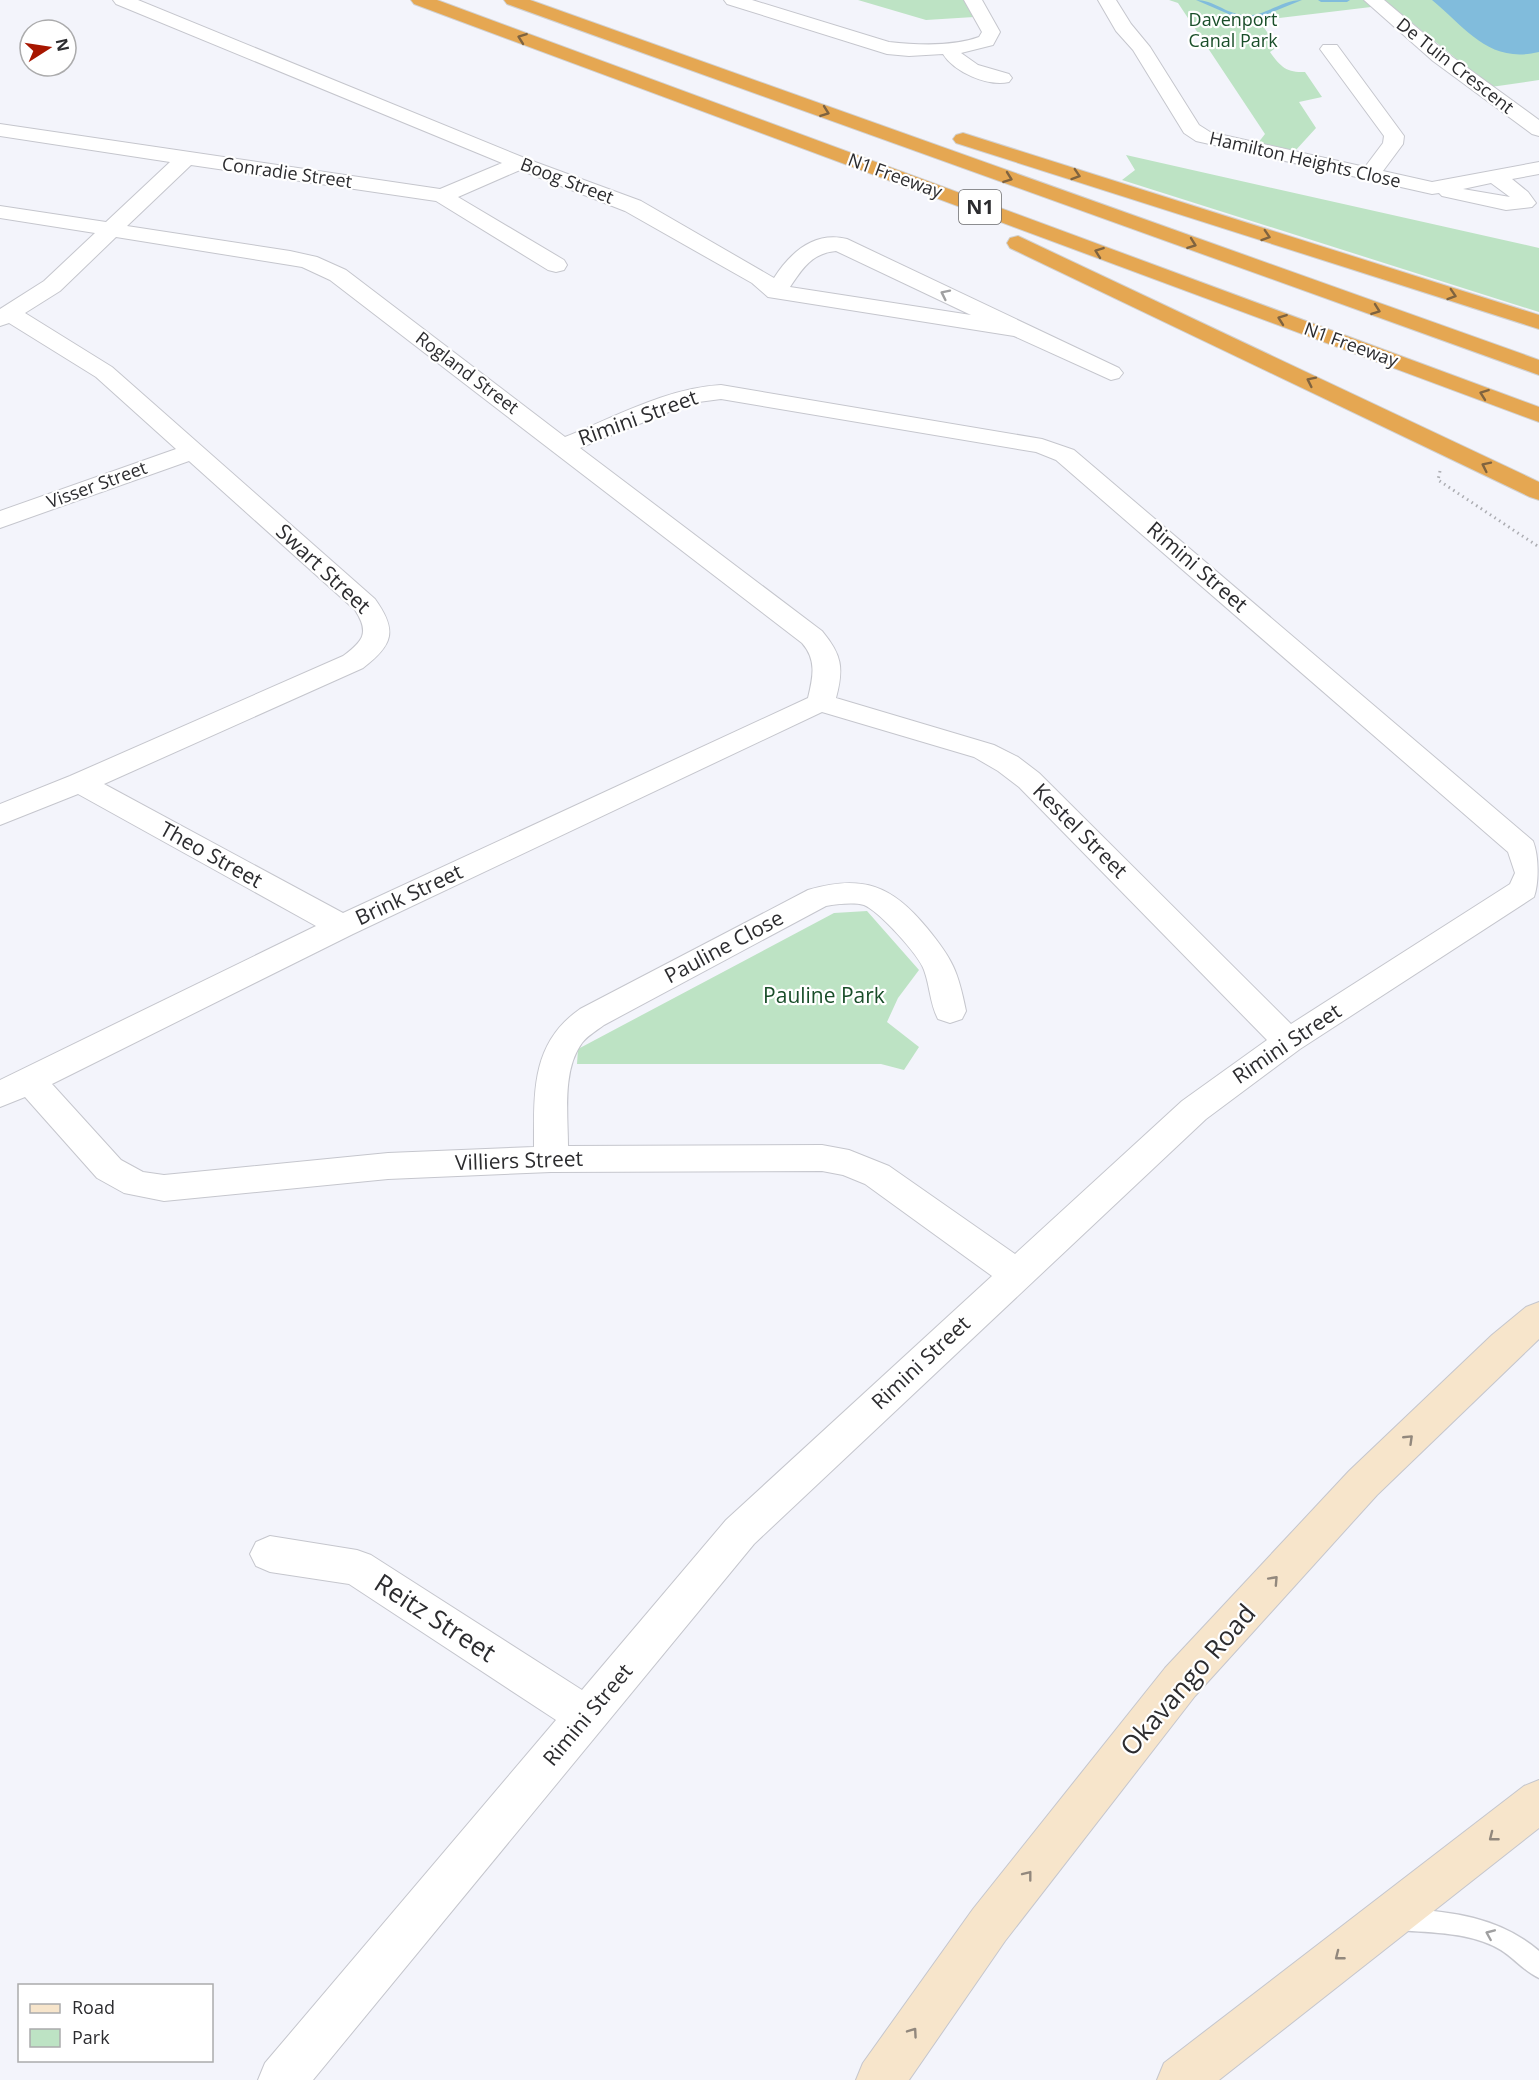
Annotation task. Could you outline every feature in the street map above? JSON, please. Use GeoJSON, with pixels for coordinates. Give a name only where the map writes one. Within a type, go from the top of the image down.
{"type":"FeatureCollection","features":[{"type":"Feature","properties":{"kind":"highway","name":"N1 Freeway"},"geometry":{"type":"LineString","coordinates":[[420,0],[1539,415]]}},
{"type":"Feature","properties":{"kind":"highway","name":"N1 Freeway"},"geometry":{"type":"LineString","coordinates":[[516,1],[1539,369]]}},
{"type":"Feature","properties":{"kind":"highway"},"geometry":{"type":"LineString","coordinates":[[516,1],[912,123]]}},
{"type":"Feature","properties":{"kind":"highway"},"geometry":{"type":"LineString","coordinates":[[559,51],[954,214],[1181,319],[1539,492]]}},
{"type":"Feature","properties":{"kind":"highway"},"geometry":{"type":"LineString","coordinates":[[946,134],[1539,322]]}},
{"type":"Feature","properties":{"kind":"main road","name":"Okavango Road"},"geometry":{"type":"LineString","coordinates":[[880,2080],[988,1925],[1180,1682],[1363,1484],[1505,1346],[1539,1317]]}},
{"type":"Feature","properties":{"kind":"main road"},"geometry":{"type":"LineString","coordinates":[[1181,2080],[1539,1801]]}},
{"type":"Feature","properties":{"kind":"street","name":"Boog Street"},"geometry":{"type":"LineString","coordinates":[[122,0],[650,214],[760,278],[776,292],[1016,330]]}},
{"type":"Feature","properties":{"kind":"street"},"geometry":{"type":"LineString","coordinates":[[733,0],[886,48],[909,50],[976,45],[989,38],[991,32],[973,0]]}},
{"type":"Feature","properties":{"kind":"street","name":"Hamilton Heights Close"},"geometry":{"type":"LineString","coordinates":[[1107,0],[1123,27],[1141,47],[1191,129],[1197,135],[1506,204],[1525,203],[1521,196],[1497,178]]}},
{"type":"Feature","properties":{"kind":"street","name":"De Tuin Crescent"},"geometry":{"type":"LineString","coordinates":[[1373,0],[1440,57],[1539,130]]}},
{"type":"Feature","properties":{"kind":"street"},"geometry":{"type":"LineString","coordinates":[[949,48],[955,61],[962,66],[1002,78]]}},
{"type":"Feature","properties":{"kind":"street"},"geometry":{"type":"LineString","coordinates":[[1330,49],[1394,135],[1395,141],[1370,174]]}},
{"type":"Feature","properties":{"kind":"street","name":"Conradie Street"},"geometry":{"type":"LineString","coordinates":[[0,130],[442,196],[556,265]]}},
{"type":"Feature","properties":{"kind":"street"},"geometry":{"type":"LineString","coordinates":[[6,317],[52,286],[186,158]]}},
{"type":"Feature","properties":{"kind":"street"},"geometry":{"type":"LineString","coordinates":[[442,196],[520,163]]}},
{"type":"Feature","properties":{"kind":"street","name":"Hamilton Heights Close"},"geometry":{"type":"LineString","coordinates":[[1432,188],[1497,178],[1539,168]]}},
{"type":"Feature","properties":{"kind":"street","name":"Rogland Street"},"geometry":{"type":"LineString","coordinates":[[0,212],[290,258],[325,268],[358,289],[812,637],[826,656],[828,667],[821,703]]}},
{"type":"Feature","properties":{"kind":"street"},"geometry":{"type":"LineString","coordinates":[[776,292],[801,255],[818,247],[839,244],[1016,330],[1111,373]]}},
{"type":"Feature","properties":{"kind":"street","name":"Swart Street"},"geometry":{"type":"LineString","coordinates":[[0,815],[80,783],[353,662],[371,649],[378,634],[377,621],[366,605],[104,372],[6,317]]}},
{"type":"Feature","properties":{"kind":"street","name":"Rimini Street"},"geometry":{"type":"LineString","coordinates":[[282,2080],[740,1532],[1194,1110],[1288,1041],[1523,890],[1530,873],[1522,848],[1065,455],[1042,446],[721,392],[703,393],[683,398],[563,446]]}},
{"type":"Feature","properties":{"kind":"street","name":"Visser Street"},"geometry":{"type":"LineString","coordinates":[[0,520],[194,451]]}},
{"type":"Feature","properties":{"kind":"street","name":"Brink Street"},"geometry":{"type":"LineString","coordinates":[[15,1088],[342,926],[821,703]]}},
{"type":"Feature","properties":{"kind":"street","name":"Kestel Street"},"geometry":{"type":"LineString","coordinates":[[821,703],[984,751],[1008,764],[1029,780],[1288,1041]]}},
{"type":"Feature","properties":{"kind":"street","name":"Theo Street"},"geometry":{"type":"LineString","coordinates":[[80,783],[342,926]]}},
{"type":"Feature","properties":{"kind":"street","name":"Pauline Close"},"geometry":{"type":"LineString","coordinates":[[552,1159],[552,1087],[560,1054],[570,1034],[592,1017],[819,897],[839,893],[858,893],[878,898],[896,910],[939,966],[950,1011]]}},
{"type":"Feature","properties":{"kind":"street","name":"Villiers Street"},"geometry":{"type":"LineString","coordinates":[[15,1088],[109,1169],[136,1184],[164,1188],[388,1166],[552,1159],[822,1158],[849,1162],[877,1175],[1018,1275]]}},
{"type":"Feature","properties":{"kind":"street","name":"Reitz Street"},"geometry":{"type":"LineString","coordinates":[[270,1554],[357,1568],[550,1691],[586,1718]]}},
{"type":"Feature","properties":{"kind":"lane"},"geometry":{"type":"LineString","coordinates":[[1388,1918],[1444,1922],[1483,1930],[1509,1942],[1539,1965]]}},
{"type":"Feature","properties":{"kind":"path"},"geometry":{"type":"LineString","coordinates":[[1446,447],[1438,480],[1539,548]]}},
{"type":"Feature","properties":{"kind":"green space"},"geometry":{"type":"Polygon","coordinates":[[[858,0],[965,0],[974,17],[926,20],[858,0]]]}},
{"type":"Feature","properties":{"kind":"green space","name":"Davenport Canal Park"},"geometry":{"type":"Polygon","coordinates":[[[1169,0],[1364,0],[1371,7],[1271,19],[1263,26],[1277,47],[1270,52],[1277,61],[1288,70],[1305,72],[1322,97],[1299,102],[1316,128],[1295,151],[1258,143],[1265,134],[1178,3],[1169,0]]]}},
{"type":"Feature","properties":{"kind":"green space"},"geometry":{"type":"Polygon","coordinates":[[[1384,0],[1539,0],[1539,80],[1491,87],[1384,0]]]}},
{"type":"Feature","properties":{"kind":"green space"},"geometry":{"type":"Polygon","coordinates":[[[1126,155],[1539,248],[1539,312],[1122,180],[1135,170],[1126,155]]]}},
{"type":"Feature","properties":{"kind":"green space","name":"Pauline Park"},"geometry":{"type":"Polygon","coordinates":[[[867,911],[919,970],[898,998],[887,1022],[919,1047],[904,1070],[881,1064],[577,1064],[578,1049],[834,913],[867,911]]]}},
{"type":"Feature","properties":{"kind":"water"},"geometry":{"type":"Polygon","coordinates":[[[1432,0],[1539,0],[1539,52],[1506,53],[1492,48],[1468,32],[1432,0]]]}},
{"type":"Feature","properties":{"kind":"waterway"},"geometry":{"type":"LineString","coordinates":[[1199,0],[1240,17],[1258,16],[1299,0]]}},
{"type":"Feature","properties":{"kind":"waterway"},"geometry":{"type":"LineString","coordinates":[[1321,0],[1347,0]]}}]}
